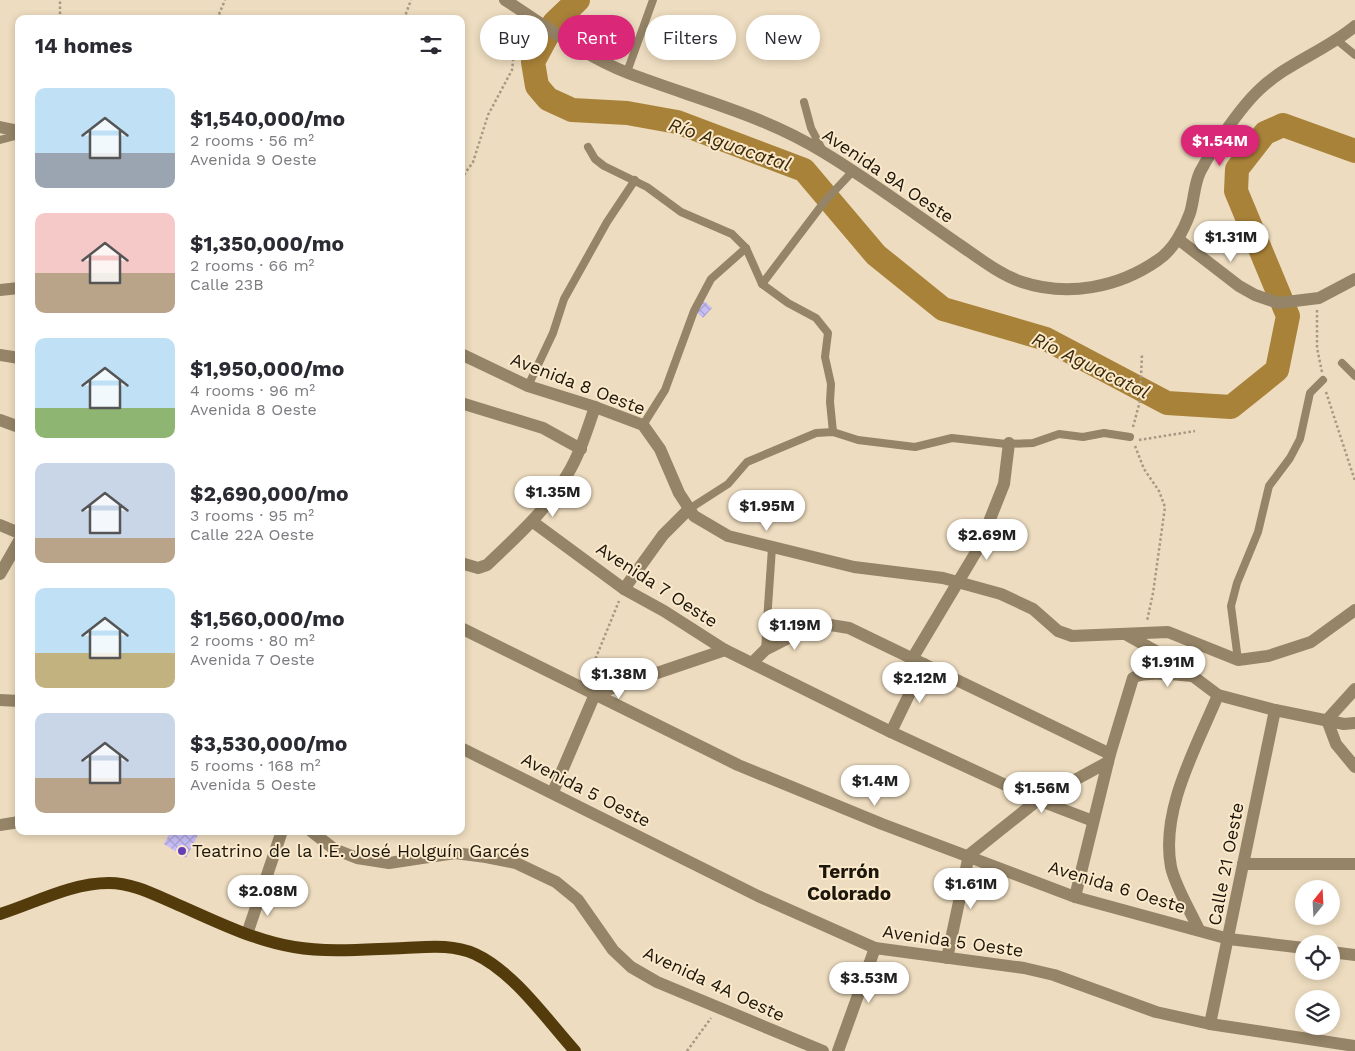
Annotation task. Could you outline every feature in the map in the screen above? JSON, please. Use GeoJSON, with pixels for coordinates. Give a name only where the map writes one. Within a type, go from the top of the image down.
{"type":"FeatureCollection","features":[{"type":"Feature","properties":{"kind":"main road"},"geometry":{"type":"LineString","coordinates":[[0,914],[47,896],[82,887],[109,883],[143,890],[247,934],[283,945],[312,949],[441,946],[470,952],[504,973],[576,1051]]}},
{"type":"Feature","properties":{"kind":"street","name":"Avenida 9A Oeste"},"geometry":{"type":"LineString","coordinates":[[505,0],[527,15]]}},
{"type":"Feature","properties":{"kind":"street","name":"Avenida 9A Oeste"},"geometry":{"type":"LineString","coordinates":[[548,29],[570,45],[627,72],[685,92],[788,132],[823,151],[851,174],[989,265],[1020,282],[1059,291],[1102,286],[1144,269],[1160,259],[1178,239],[1190,213],[1200,173],[1226,132],[1258,90],[1293,64],[1338,41],[1355,26]]}},
{"type":"Feature","properties":{"kind":"street"},"geometry":{"type":"LineString","coordinates":[[0,128],[15,130]]}},
{"type":"Feature","properties":{"kind":"street"},"geometry":{"type":"LineString","coordinates":[[1178,239],[1240,286],[1255,295],[1278,304],[1313,299],[1355,280]]}},
{"type":"Feature","properties":{"kind":"street"},"geometry":{"type":"LineString","coordinates":[[0,290],[15,288]]}},
{"type":"Feature","properties":{"kind":"street"},"geometry":{"type":"LineString","coordinates":[[0,355],[15,357]]}},
{"type":"Feature","properties":{"kind":"street","name":"Avenida 8 Oeste"},"geometry":{"type":"LineString","coordinates":[[465,356],[528,386],[595,407],[643,425],[660,449],[679,493],[694,516],[728,536],[854,567],[960,582],[1001,594],[1017,601],[1033,609],[1058,631],[1072,636],[1168,632],[1238,660]]}},
{"type":"Feature","properties":{"kind":"street"},"geometry":{"type":"LineString","coordinates":[[465,404],[543,428],[581,448]]}},
{"type":"Feature","properties":{"kind":"street"},"geometry":{"type":"LineString","coordinates":[[465,564],[478,568],[488,565],[533,522],[567,477],[581,448],[595,407]]}},
{"type":"Feature","properties":{"kind":"street"},"geometry":{"type":"LineString","coordinates":[[0,420],[15,426]]}},
{"type":"Feature","properties":{"kind":"street"},"geometry":{"type":"LineString","coordinates":[[912,659],[960,582],[979,546],[1004,484],[1009,444]]}},
{"type":"Feature","properties":{"kind":"street"},"geometry":{"type":"LineString","coordinates":[[624,589],[663,535],[689,509]]}},
{"type":"Feature","properties":{"kind":"street","name":"Avenida 7 Oeste"},"geometry":{"type":"LineString","coordinates":[[533,522],[624,589],[664,611],[725,650],[891,732],[1038,800],[1093,821]]}},
{"type":"Feature","properties":{"kind":"street"},"geometry":{"type":"LineString","coordinates":[[0,525],[15,531]]}},
{"type":"Feature","properties":{"kind":"street"},"geometry":{"type":"LineString","coordinates":[[0,574],[15,548]]}},
{"type":"Feature","properties":{"kind":"street"},"geometry":{"type":"LineString","coordinates":[[1238,660],[1268,656],[1310,642],[1355,610]]}},
{"type":"Feature","properties":{"kind":"street"},"geometry":{"type":"LineString","coordinates":[[752,662],[765,650],[818,623],[834,624],[849,628],[1109,758]]}},
{"type":"Feature","properties":{"kind":"street","name":"Avenida 6 Oeste"},"geometry":{"type":"LineString","coordinates":[[465,630],[738,765],[882,824],[1075,896],[1229,939],[1295,947]]}},
{"type":"Feature","properties":{"kind":"street"},"geometry":{"type":"LineString","coordinates":[[1123,633],[1170,659],[1218,695],[1275,710],[1355,724]]}},
{"type":"Feature","properties":{"kind":"street"},"geometry":{"type":"LineString","coordinates":[[553,792],[590,691],[725,650]]}},
{"type":"Feature","properties":{"kind":"street"},"geometry":{"type":"LineString","coordinates":[[891,732],[924,664]]}},
{"type":"Feature","properties":{"kind":"street"},"geometry":{"type":"LineString","coordinates":[[1075,896],[1109,758],[1133,678],[1137,675],[1158,674],[1192,676]]}},
{"type":"Feature","properties":{"kind":"street"},"geometry":{"type":"LineString","coordinates":[[1327,720],[1355,690]]}},
{"type":"Feature","properties":{"kind":"street"},"geometry":{"type":"LineString","coordinates":[[1200,930],[1171,868],[1168,840],[1174,804],[1218,695]]}},
{"type":"Feature","properties":{"kind":"street"},"geometry":{"type":"LineString","coordinates":[[0,700],[15,701]]}},
{"type":"Feature","properties":{"kind":"street","name":"Calle 21 Oeste"},"geometry":{"type":"LineString","coordinates":[[1210,1024],[1275,710]]}},
{"type":"Feature","properties":{"kind":"street"},"geometry":{"type":"LineString","coordinates":[[1327,720],[1336,744],[1355,767]]}},
{"type":"Feature","properties":{"kind":"street","name":"Avenida 5 Oeste"},"geometry":{"type":"LineString","coordinates":[[465,750],[553,792],[758,896],[875,948],[1054,975],[1156,1012],[1210,1024],[1355,1046]]}},
{"type":"Feature","properties":{"kind":"street"},"geometry":{"type":"LineString","coordinates":[[946,958],[969,855],[1038,800],[1109,758]]}},
{"type":"Feature","properties":{"kind":"street"},"geometry":{"type":"LineString","coordinates":[[0,825],[15,823]]}},
{"type":"Feature","properties":{"kind":"street"},"geometry":{"type":"LineString","coordinates":[[247,934],[281,835]]}},
{"type":"Feature","properties":{"kind":"street","name":"Avenida 4A Oeste"},"geometry":{"type":"LineString","coordinates":[[315,835],[334,849],[357,858],[389,863],[455,853],[516,863],[556,882],[578,900],[613,950],[631,967],[657,982],[823,1051]]}},
{"type":"Feature","properties":{"kind":"street"},"geometry":{"type":"LineString","coordinates":[[1243,864],[1355,864]]}},
{"type":"Feature","properties":{"kind":"street"},"geometry":{"type":"LineString","coordinates":[[838,1051],[875,948]]}},
{"type":"Feature","properties":{"kind":"street"},"geometry":{"type":"LineString","coordinates":[[1340,953],[1355,955]]}},
{"type":"Feature","properties":{"kind":"lane"},"geometry":{"type":"LineString","coordinates":[[627,72],[653,0]]}},
{"type":"Feature","properties":{"kind":"lane"},"geometry":{"type":"LineString","coordinates":[[1338,41],[1355,55]]}},
{"type":"Feature","properties":{"kind":"lane"},"geometry":{"type":"LineString","coordinates":[[804,102],[811,128],[823,151]]}},
{"type":"Feature","properties":{"kind":"lane"},"geometry":{"type":"LineString","coordinates":[[0,140],[15,136]]}},
{"type":"Feature","properties":{"kind":"lane"},"geometry":{"type":"LineString","coordinates":[[588,147],[595,159],[604,166],[635,180],[681,212],[732,234],[746,248],[762,284],[788,303],[816,318],[828,333],[825,358],[831,384],[830,402],[834,432]]}},
{"type":"Feature","properties":{"kind":"lane"},"geometry":{"type":"LineString","coordinates":[[762,284],[826,201],[851,174]]}},
{"type":"Feature","properties":{"kind":"lane"},"geometry":{"type":"LineString","coordinates":[[528,386],[553,333],[564,299],[608,222],[635,180]]}},
{"type":"Feature","properties":{"kind":"lane"},"geometry":{"type":"LineString","coordinates":[[643,425],[665,390],[694,311],[711,280],[746,248]]}},
{"type":"Feature","properties":{"kind":"lane"},"geometry":{"type":"LineString","coordinates":[[1342,363],[1355,376]]}},
{"type":"Feature","properties":{"kind":"lane"},"geometry":{"type":"LineString","coordinates":[[1238,660],[1231,606],[1237,583],[1258,532],[1269,486],[1290,458],[1300,439],[1310,393],[1323,380]]}},
{"type":"Feature","properties":{"kind":"lane"},"geometry":{"type":"LineString","coordinates":[[689,509],[728,484],[747,462],[816,433],[834,432],[858,440],[915,447],[952,438],[1009,444],[1033,442],[1059,434],[1083,437],[1104,433],[1130,437]]}},
{"type":"Feature","properties":{"kind":"lane"},"geometry":{"type":"LineString","coordinates":[[765,650],[772,548]]}},
{"type":"Feature","properties":{"kind":"path"},"geometry":{"type":"LineString","coordinates":[[60,0],[60,15]]}},
{"type":"Feature","properties":{"kind":"path"},"geometry":{"type":"LineString","coordinates":[[219,15],[225,0]]}},
{"type":"Feature","properties":{"kind":"path"},"geometry":{"type":"LineString","coordinates":[[405,15],[411,0]]}},
{"type":"Feature","properties":{"kind":"path"},"geometry":{"type":"LineString","coordinates":[[465,173],[473,162],[488,115],[512,70],[513,60]]}},
{"type":"Feature","properties":{"kind":"path"},"geometry":{"type":"LineString","coordinates":[[1313,299],[1317,348],[1323,380],[1330,407],[1355,480]]}},
{"type":"Feature","properties":{"kind":"path"},"geometry":{"type":"LineString","coordinates":[[1130,437],[1140,401],[1142,354]]}},
{"type":"Feature","properties":{"kind":"path"},"geometry":{"type":"LineString","coordinates":[[1144,632],[1153,593],[1165,507],[1159,491],[1144,469],[1133,441],[1195,431]]}},
{"type":"Feature","properties":{"kind":"path"},"geometry":{"type":"LineString","coordinates":[[590,691],[624,589]]}},
{"type":"Feature","properties":{"kind":"path"},"geometry":{"type":"LineString","coordinates":[[687,1051],[719,1007]]}},
{"type":"Feature","properties":{"kind":"building"},"geometry":{"type":"Polygon","coordinates":[[[704,301],[712,308],[703,318],[695,311],[704,301]]]}},
{"type":"Feature","properties":{"kind":"building","name":"Teatrino de la I.E. José Holguín Garcés"},"geometry":{"type":"Polygon","coordinates":[[[169,835],[198,835],[186,858],[164,844],[169,835]]]}},
{"type":"Feature","properties":{"kind":"waterway","name":"Río Aguacatal"},"geometry":{"type":"LineString","coordinates":[[578,0],[554,23],[533,62],[537,86],[548,99],[572,110],[627,113],[677,122],[804,170],[876,255],[943,309],[1046,339],[1167,403],[1231,407],[1277,370],[1288,316],[1236,191],[1237,169],[1265,133],[1283,125],[1355,151]]}},
{"type":"Feature","properties":{"kind":"place","name":"Teatrino de la I.E. José Holguín Garcés"},"geometry":{"type":"Point","coordinates":[182,851]}},
{"type":"Feature","properties":{"kind":"district","name":"Terrón Colorado"},"geometry":{"type":"Point","coordinates":[849,882]}}]}
